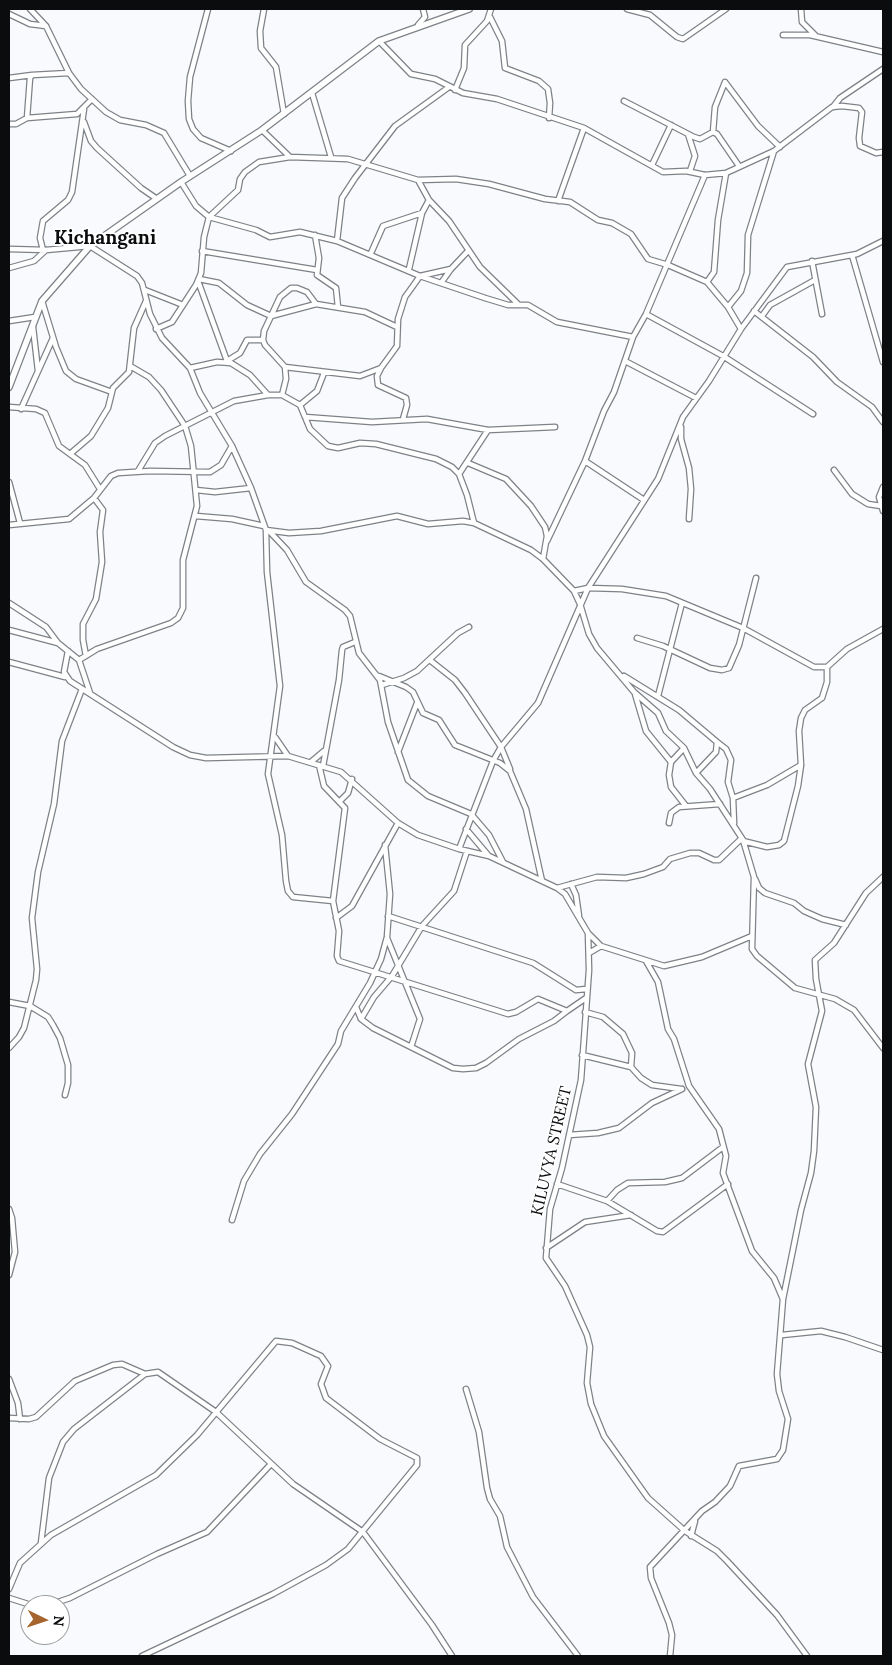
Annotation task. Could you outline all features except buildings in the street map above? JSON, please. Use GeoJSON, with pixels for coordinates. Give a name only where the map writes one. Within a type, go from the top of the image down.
{"type":"FeatureCollection","features":[{"type":"Feature","properties":{"kind":"street"},"geometry":{"type":"LineString","coordinates":[[30,9],[46,26],[69,73],[77,85],[106,112],[120,120],[146,125],[164,133],[190,176]]}},
{"type":"Feature","properties":{"kind":"street"},"geometry":{"type":"LineString","coordinates":[[208,9],[190,77],[188,101],[190,119],[193,129],[201,138],[231,151]]}},
{"type":"Feature","properties":{"kind":"street"},"geometry":{"type":"LineString","coordinates":[[264,9],[260,31],[261,48],[276,67],[284,114]]}},
{"type":"Feature","properties":{"kind":"street"},"geometry":{"type":"LineString","coordinates":[[418,25],[425,17],[423,9]]}},
{"type":"Feature","properties":{"kind":"street"},"geometry":{"type":"LineString","coordinates":[[9,388],[42,302],[90,246],[181,182],[262,130],[379,41],[418,25],[469,9]]}},
{"type":"Feature","properties":{"kind":"street"},"geometry":{"type":"LineString","coordinates":[[455,90],[464,68],[467,42],[490,17],[491,9]]}},
{"type":"Feature","properties":{"kind":"street"},"geometry":{"type":"LineString","coordinates":[[627,9],[650,15],[677,37],[683,39],[726,9]]}},
{"type":"Feature","properties":{"kind":"street"},"geometry":{"type":"LineString","coordinates":[[801,9],[802,22],[816,37]]}},
{"type":"Feature","properties":{"kind":"street"},"geometry":{"type":"LineString","coordinates":[[9,14],[30,24],[46,26]]}},
{"type":"Feature","properties":{"kind":"street"},"geometry":{"type":"LineString","coordinates":[[490,17],[502,41],[505,68],[539,81],[548,90],[550,103],[549,118]]}},
{"type":"Feature","properties":{"kind":"street"},"geometry":{"type":"LineString","coordinates":[[783,35],[816,37],[883,52]]}},
{"type":"Feature","properties":{"kind":"street"},"geometry":{"type":"LineString","coordinates":[[379,41],[392,52],[406,71],[435,79],[455,90],[497,99],[549,118],[584,128],[670,173],[690,171],[705,175],[726,173],[774,151],[832,107],[840,98],[883,69]]}},
{"type":"Feature","properties":{"kind":"street"},"geometry":{"type":"LineString","coordinates":[[9,78],[69,73]]}},
{"type":"Feature","properties":{"kind":"street"},"geometry":{"type":"LineString","coordinates":[[27,118],[28,84],[32,76]]}},
{"type":"Feature","properties":{"kind":"street"},"geometry":{"type":"LineString","coordinates":[[713,132],[715,108],[725,82],[758,126],[780,147]]}},
{"type":"Feature","properties":{"kind":"street"},"geometry":{"type":"LineString","coordinates":[[337,241],[342,198],[366,165],[396,126],[449,87]]}},
{"type":"Feature","properties":{"kind":"street"},"geometry":{"type":"LineString","coordinates":[[312,93],[331,157]]}},
{"type":"Feature","properties":{"kind":"street"},"geometry":{"type":"LineString","coordinates":[[9,124],[16,124],[27,118],[70,115],[84,109],[92,99]]}},
{"type":"Feature","properties":{"kind":"street"},"geometry":{"type":"LineString","coordinates":[[624,101],[700,139],[713,132]]}},
{"type":"Feature","properties":{"kind":"street"},"geometry":{"type":"LineString","coordinates":[[832,107],[842,106],[860,109],[859,143],[867,150],[883,152]]}},
{"type":"Feature","properties":{"kind":"street"},"geometry":{"type":"LineString","coordinates":[[44,250],[40,238],[43,221],[68,200],[72,192],[84,109]]}},
{"type":"Feature","properties":{"kind":"street"},"geometry":{"type":"LineString","coordinates":[[84,118],[91,141],[97,148],[141,188],[157,199]]}},
{"type":"Feature","properties":{"kind":"street"},"geometry":{"type":"LineString","coordinates":[[652,165],[671,125]]}},
{"type":"Feature","properties":{"kind":"street"},"geometry":{"type":"LineString","coordinates":[[558,200],[584,128]]}},
{"type":"Feature","properties":{"kind":"street"},"geometry":{"type":"LineString","coordinates":[[262,130],[290,157]]}},
{"type":"Feature","properties":{"kind":"street"},"geometry":{"type":"LineString","coordinates":[[713,132],[721,137],[739,166]]}},
{"type":"Feature","properties":{"kind":"street"},"geometry":{"type":"LineString","coordinates":[[688,134],[696,156],[690,171]]}},
{"type":"Feature","properties":{"kind":"street"},"geometry":{"type":"LineString","coordinates":[[728,307],[741,291],[744,282],[748,235],[774,151]]}},
{"type":"Feature","properties":{"kind":"street"},"geometry":{"type":"LineString","coordinates":[[156,329],[172,322],[199,280],[202,251],[210,217],[238,190],[240,179],[245,172],[260,162],[290,157],[331,157],[418,180],[456,179],[489,184],[570,202],[598,220],[612,223],[625,230],[635,238],[648,259],[668,264],[708,282],[728,307],[741,329]]}},
{"type":"Feature","properties":{"kind":"street"},"geometry":{"type":"LineString","coordinates":[[708,282],[714,272],[718,220],[726,173]]}},
{"type":"Feature","properties":{"kind":"street"},"geometry":{"type":"LineString","coordinates":[[543,559],[547,541],[585,461],[633,337],[646,314],[705,175]]}},
{"type":"Feature","properties":{"kind":"street"},"geometry":{"type":"LineString","coordinates":[[418,180],[429,200],[449,221],[480,267],[518,304]]}},
{"type":"Feature","properties":{"kind":"street"},"geometry":{"type":"LineString","coordinates":[[181,182],[196,206],[210,217],[256,230],[270,237],[300,232],[337,241],[370,253],[420,276],[504,304],[528,305],[557,322],[633,337]]}},
{"type":"Feature","properties":{"kind":"street"},"geometry":{"type":"LineString","coordinates":[[409,270],[422,213],[429,200]]}},
{"type":"Feature","properties":{"kind":"street"},"geometry":{"type":"LineString","coordinates":[[370,253],[383,226],[422,213]]}},
{"type":"Feature","properties":{"kind":"street"},"geometry":{"type":"LineString","coordinates":[[315,235],[319,258],[317,270],[319,278],[338,292],[338,307]]}},
{"type":"Feature","properties":{"kind":"street"},"geometry":{"type":"LineString","coordinates":[[460,849],[471,814],[492,761],[501,747],[538,703],[588,588],[603,561],[629,527],[658,479],[683,417],[741,329],[787,267],[852,255],[869,250],[883,241]]}},
{"type":"Feature","properties":{"kind":"street"},"geometry":{"type":"LineString","coordinates":[[9,249],[44,250],[90,246],[137,276],[144,290],[156,329],[169,348],[190,368],[200,393],[232,446],[252,488],[267,530],[268,572],[280,686],[275,737],[270,756],[269,782],[278,814],[288,891],[289,895],[297,898],[334,901]]}},
{"type":"Feature","properties":{"kind":"street"},"geometry":{"type":"LineString","coordinates":[[9,268],[34,261],[44,250]]}},
{"type":"Feature","properties":{"kind":"street"},"geometry":{"type":"LineString","coordinates":[[202,251],[317,270]]}},
{"type":"Feature","properties":{"kind":"street"},"geometry":{"type":"LineString","coordinates":[[441,283],[450,269],[468,251]]}},
{"type":"Feature","properties":{"kind":"street"},"geometry":{"type":"LineString","coordinates":[[852,255],[883,362]]}},
{"type":"Feature","properties":{"kind":"street"},"geometry":{"type":"LineString","coordinates":[[812,261],[822,314]]}},
{"type":"Feature","properties":{"kind":"street"},"geometry":{"type":"LineString","coordinates":[[403,419],[407,405],[406,398],[378,385],[377,376],[397,346],[397,326],[405,297],[420,276],[450,269]]}},
{"type":"Feature","properties":{"kind":"street"},"geometry":{"type":"LineString","coordinates":[[199,280],[219,283],[247,305],[271,316],[316,304],[376,316],[397,326]]}},
{"type":"Feature","properties":{"kind":"street"},"geometry":{"type":"LineString","coordinates":[[199,280],[227,361]]}},
{"type":"Feature","properties":{"kind":"street"},"geometry":{"type":"LineString","coordinates":[[762,316],[770,305],[815,280]]}},
{"type":"Feature","properties":{"kind":"street"},"geometry":{"type":"LineString","coordinates":[[316,304],[307,292],[297,288],[291,288],[280,297],[263,340],[268,350],[285,367],[360,376],[381,368]]}},
{"type":"Feature","properties":{"kind":"street"},"geometry":{"type":"LineString","coordinates":[[144,290],[183,305]]}},
{"type":"Feature","properties":{"kind":"street"},"geometry":{"type":"LineString","coordinates":[[70,454],[95,430],[108,408],[116,384],[125,377],[130,366],[134,328],[146,301]]}},
{"type":"Feature","properties":{"kind":"street"},"geometry":{"type":"LineString","coordinates":[[42,302],[66,370],[76,379],[112,392]]}},
{"type":"Feature","properties":{"kind":"street"},"geometry":{"type":"LineString","coordinates":[[754,311],[813,357],[837,382],[872,407],[883,422]]}},
{"type":"Feature","properties":{"kind":"street"},"geometry":{"type":"LineString","coordinates":[[646,314],[723,356],[814,414]]}},
{"type":"Feature","properties":{"kind":"street"},"geometry":{"type":"LineString","coordinates":[[9,321],[34,320]]}},
{"type":"Feature","properties":{"kind":"street"},"geometry":{"type":"LineString","coordinates":[[34,320],[38,371]]}},
{"type":"Feature","properties":{"kind":"street"},"geometry":{"type":"LineString","coordinates":[[21,409],[54,338]]}},
{"type":"Feature","properties":{"kind":"street"},"geometry":{"type":"LineString","coordinates":[[190,368],[227,361],[240,354],[244,341],[263,340]]}},
{"type":"Feature","properties":{"kind":"street"},"geometry":{"type":"LineString","coordinates":[[227,361],[236,364],[250,375],[268,395]]}},
{"type":"Feature","properties":{"kind":"street"},"geometry":{"type":"LineString","coordinates":[[625,361],[696,398]]}},
{"type":"Feature","properties":{"kind":"street"},"geometry":{"type":"LineString","coordinates":[[79,660],[97,649],[149,632],[178,618],[184,603],[184,549],[196,516],[194,472],[185,426],[156,383],[130,366]]}},
{"type":"Feature","properties":{"kind":"street"},"geometry":{"type":"LineString","coordinates":[[282,395],[286,379],[285,367]]}},
{"type":"Feature","properties":{"kind":"street"},"geometry":{"type":"LineString","coordinates":[[300,404],[318,391],[324,373]]}},
{"type":"Feature","properties":{"kind":"street"},"geometry":{"type":"LineString","coordinates":[[138,471],[155,443],[185,426],[234,401],[268,395],[282,395],[300,404],[316,436],[333,448],[360,443],[385,446],[446,463],[459,474],[467,495],[474,523]]}},
{"type":"Feature","properties":{"kind":"street"},"geometry":{"type":"LineString","coordinates":[[9,408],[36,409],[45,413],[60,446],[85,465],[100,489]]}},
{"type":"Feature","properties":{"kind":"street"},"geometry":{"type":"LineString","coordinates":[[305,416],[372,422],[403,419],[436,419],[488,430],[555,427]]}},
{"type":"Feature","properties":{"kind":"street"},"geometry":{"type":"LineString","coordinates":[[681,424],[681,439],[689,468],[691,489],[689,519]]}},
{"type":"Feature","properties":{"kind":"street"},"geometry":{"type":"LineString","coordinates":[[459,474],[488,430]]}},
{"type":"Feature","properties":{"kind":"street"},"geometry":{"type":"LineString","coordinates":[[9,525],[69,519],[94,498],[111,476],[124,472],[194,472],[215,470],[232,446]]}},
{"type":"Feature","properties":{"kind":"street"},"geometry":{"type":"LineString","coordinates":[[585,461],[644,500]]}},
{"type":"Feature","properties":{"kind":"street"},"geometry":{"type":"LineString","coordinates":[[468,463],[506,479],[518,490],[540,518],[545,527],[547,541]]}},
{"type":"Feature","properties":{"kind":"street"},"geometry":{"type":"LineString","coordinates":[[834,470],[852,494],[868,504],[882,508],[880,497],[883,487]]}},
{"type":"Feature","properties":{"kind":"street"},"geometry":{"type":"LineString","coordinates":[[9,482],[20,523]]}},
{"type":"Feature","properties":{"kind":"street"},"geometry":{"type":"LineString","coordinates":[[196,490],[221,492],[252,488]]}},
{"type":"Feature","properties":{"kind":"street"},"geometry":{"type":"LineString","coordinates":[[86,656],[82,640],[83,624],[96,599],[102,562],[100,532],[103,510],[94,498]]}},
{"type":"Feature","properties":{"kind":"street"},"geometry":{"type":"LineString","coordinates":[[196,516],[232,519],[267,530],[321,531],[397,516],[428,524],[452,521],[474,523],[531,550],[543,559],[574,591],[580,604],[588,634],[597,648],[634,692],[658,713],[666,731],[684,748],[696,774],[720,804],[742,840],[757,886],[765,893],[794,903],[804,911],[846,926]]}},
{"type":"Feature","properties":{"kind":"street"},"geometry":{"type":"LineString","coordinates":[[267,530],[287,550],[306,582],[345,610],[350,616],[359,653],[379,676],[388,722],[404,770],[417,789],[428,796],[471,814],[489,835],[503,863]]}},
{"type":"Feature","properties":{"kind":"street"},"geometry":{"type":"LineString","coordinates":[[636,638],[664,646],[722,670],[729,668],[743,628],[756,578]]}},
{"type":"Feature","properties":{"kind":"street"},"geometry":{"type":"LineString","coordinates":[[574,591],[588,588],[647,592],[682,603],[743,628],[810,666],[828,667]]}},
{"type":"Feature","properties":{"kind":"street"},"geometry":{"type":"LineString","coordinates":[[658,696],[682,603]]}},
{"type":"Feature","properties":{"kind":"street"},"geometry":{"type":"LineString","coordinates":[[9,604],[46,627],[58,643],[79,660],[91,695]]}},
{"type":"Feature","properties":{"kind":"street"},"geometry":{"type":"LineString","coordinates":[[382,685],[410,675],[431,661],[458,634],[469,627]]}},
{"type":"Feature","properties":{"kind":"street"},"geometry":{"type":"LineString","coordinates":[[742,840],[767,847],[779,845],[784,841],[796,797],[801,766],[799,731],[801,718],[805,710],[822,698],[827,682],[828,667],[847,649],[883,629]]}},
{"type":"Feature","properties":{"kind":"street"},"geometry":{"type":"LineString","coordinates":[[9,630],[58,643]]}},
{"type":"Feature","properties":{"kind":"street"},"geometry":{"type":"LineString","coordinates":[[355,642],[343,646],[339,680],[321,765],[324,786],[343,804],[344,813],[334,901],[339,931],[338,959],[343,963],[392,976],[508,1014],[516,1012],[538,999],[566,1011]]}},
{"type":"Feature","properties":{"kind":"street"},"geometry":{"type":"LineString","coordinates":[[9,662],[65,676],[64,664],[68,651]]}},
{"type":"Feature","properties":{"kind":"street"},"geometry":{"type":"LineString","coordinates":[[431,661],[455,680],[501,747],[526,809],[542,881]]}},
{"type":"Feature","properties":{"kind":"street"},"geometry":{"type":"LineString","coordinates":[[620,674],[658,696],[690,718],[726,749],[731,760],[728,782],[733,798],[734,826]]}},
{"type":"Feature","properties":{"kind":"street","name":"KILUVYA STREET"},"geometry":{"type":"LineString","coordinates":[[65,676],[154,736],[190,755],[225,759],[288,756],[341,772],[352,779],[398,823],[418,835],[460,849],[489,856],[557,888],[565,894],[588,933],[589,953],[581,1080],[550,1209],[546,1258],[565,1286],[587,1335],[590,1347],[588,1394],[604,1436],[648,1498],[691,1536],[717,1551],[777,1615],[807,1656]]}},
{"type":"Feature","properties":{"kind":"street"},"geometry":{"type":"LineString","coordinates":[[379,676],[413,692],[423,713],[442,724],[450,740],[455,745],[506,766],[510,771]]}},
{"type":"Feature","properties":{"kind":"street"},"geometry":{"type":"LineString","coordinates":[[9,1048],[19,1037],[30,1006],[37,969],[32,918],[38,872],[54,804],[62,741],[82,689]]}},
{"type":"Feature","properties":{"kind":"street"},"geometry":{"type":"LineString","coordinates":[[634,692],[646,730],[671,762]]}},
{"type":"Feature","properties":{"kind":"street"},"geometry":{"type":"LineString","coordinates":[[398,752],[417,703]]}},
{"type":"Feature","properties":{"kind":"street"},"geometry":{"type":"LineString","coordinates":[[275,737],[288,756]]}},
{"type":"Feature","properties":{"kind":"street"},"geometry":{"type":"LineString","coordinates":[[696,774],[716,752],[717,742]]}},
{"type":"Feature","properties":{"kind":"street"},"geometry":{"type":"LineString","coordinates":[[684,748],[671,762],[669,775],[671,787],[686,806]]}},
{"type":"Feature","properties":{"kind":"street"},"geometry":{"type":"LineString","coordinates":[[310,762],[325,750]]}},
{"type":"Feature","properties":{"kind":"street"},"geometry":{"type":"LineString","coordinates":[[733,798],[767,785],[801,766]]}},
{"type":"Feature","properties":{"kind":"street"},"geometry":{"type":"LineString","coordinates":[[340,801],[348,793],[352,779]]}},
{"type":"Feature","properties":{"kind":"street"},"geometry":{"type":"LineString","coordinates":[[668,823],[674,809],[686,806],[720,804]]}},
{"type":"Feature","properties":{"kind":"street"},"geometry":{"type":"LineString","coordinates":[[336,918],[352,906],[398,823]]}},
{"type":"Feature","properties":{"kind":"street"},"geometry":{"type":"LineString","coordinates":[[466,829],[489,856]]}},
{"type":"Feature","properties":{"kind":"street"},"geometry":{"type":"LineString","coordinates":[[557,888],[596,878],[626,878],[644,874],[663,867],[670,859],[690,853],[699,853],[714,860],[719,860],[742,840]]}},
{"type":"Feature","properties":{"kind":"street"},"geometry":{"type":"LineString","coordinates":[[232,1220],[241,1189],[253,1166],[292,1114],[337,1046],[341,1031],[375,972],[386,937],[388,916],[390,880],[385,845]]}},
{"type":"Feature","properties":{"kind":"street"},"geometry":{"type":"LineString","coordinates":[[361,1019],[374,997],[392,976],[422,926],[454,891],[467,851]]}},
{"type":"Feature","properties":{"kind":"street"},"geometry":{"type":"LineString","coordinates":[[754,877],[752,949],[766,966],[795,988],[836,999],[854,1010],[883,1048]]}},
{"type":"Feature","properties":{"kind":"street"},"geometry":{"type":"LineString","coordinates":[[670,1656],[672,1635],[651,1578],[650,1567],[695,1519],[730,1486],[738,1466],[771,1461],[781,1456],[788,1419],[779,1391],[778,1374],[783,1299],[801,1210],[813,1164],[816,1107],[808,1064],[821,1018],[821,995],[816,979],[816,960],[834,943],[866,893],[883,877]]}},
{"type":"Feature","properties":{"kind":"street"},"geometry":{"type":"LineString","coordinates":[[571,884],[576,894],[579,919]]}},
{"type":"Feature","properties":{"kind":"street"},"geometry":{"type":"LineString","coordinates":[[388,916],[533,963],[576,990],[586,989]]}},
{"type":"Feature","properties":{"kind":"street"},"geometry":{"type":"LineString","coordinates":[[588,933],[601,946],[664,966],[702,957],[752,936]]}},
{"type":"Feature","properties":{"kind":"street"},"geometry":{"type":"LineString","coordinates":[[386,937],[420,1021],[411,1047]]}},
{"type":"Feature","properties":{"kind":"street"},"geometry":{"type":"LineString","coordinates":[[589,953],[601,946]]}},
{"type":"Feature","properties":{"kind":"street"},"geometry":{"type":"LineString","coordinates":[[646,961],[658,982],[668,1029],[674,1039],[689,1086],[719,1129],[726,1159],[722,1169],[752,1251],[774,1278],[783,1299]]}},
{"type":"Feature","properties":{"kind":"street"},"geometry":{"type":"LineString","coordinates":[[356,1007],[361,1019],[392,1039],[453,1068],[476,1068],[502,1053],[519,1040],[554,1021],[586,998]]}},
{"type":"Feature","properties":{"kind":"street"},"geometry":{"type":"LineString","coordinates":[[9,1002],[30,1006],[48,1017],[60,1038],[68,1065],[68,1083],[65,1095]]}},
{"type":"Feature","properties":{"kind":"street"},"geometry":{"type":"LineString","coordinates":[[585,1012],[603,1017],[623,1034],[632,1053],[631,1067]]}},
{"type":"Feature","properties":{"kind":"street"},"geometry":{"type":"LineString","coordinates":[[582,1055],[631,1067],[645,1082],[660,1087],[682,1089]]}},
{"type":"Feature","properties":{"kind":"street"},"geometry":{"type":"LineString","coordinates":[[569,1135],[598,1133],[619,1128],[652,1103],[689,1086]]}},
{"type":"Feature","properties":{"kind":"street"},"geometry":{"type":"LineString","coordinates":[[607,1201],[617,1190],[628,1183],[665,1182],[682,1178],[723,1147]]}},
{"type":"Feature","properties":{"kind":"street"},"geometry":{"type":"LineString","coordinates":[[557,1184],[607,1201],[663,1232],[728,1184]]}},
{"type":"Feature","properties":{"kind":"street"},"geometry":{"type":"LineString","coordinates":[[9,1209],[12,1218],[15,1252],[9,1274]]}},
{"type":"Feature","properties":{"kind":"street"},"geometry":{"type":"LineString","coordinates":[[546,1248],[585,1222],[632,1215]]}},
{"type":"Feature","properties":{"kind":"street"},"geometry":{"type":"LineString","coordinates":[[782,1334],[821,1332],[845,1336],[883,1350]]}},
{"type":"Feature","properties":{"kind":"street"},"geometry":{"type":"LineString","coordinates":[[9,1589],[20,1563],[58,1530],[147,1482],[194,1438],[276,1341],[292,1343],[325,1359],[328,1366],[321,1384],[326,1398],[380,1439],[418,1460],[417,1465],[348,1549],[326,1565],[273,1594],[142,1656]]}},
{"type":"Feature","properties":{"kind":"street"},"geometry":{"type":"LineString","coordinates":[[9,1418],[36,1417],[75,1381],[113,1365],[122,1364],[145,1374]]}},
{"type":"Feature","properties":{"kind":"street"},"geometry":{"type":"LineString","coordinates":[[41,1544],[49,1478],[64,1442],[74,1429],[145,1374],[154,1371],[161,1373],[216,1412],[293,1484],[363,1532],[432,1625],[452,1656]]}},
{"type":"Feature","properties":{"kind":"street"},"geometry":{"type":"LineString","coordinates":[[9,1379],[18,1403],[20,1419]]}},
{"type":"Feature","properties":{"kind":"street"},"geometry":{"type":"LineString","coordinates":[[466,1389],[479,1432],[487,1488],[490,1499],[500,1516],[507,1547],[534,1597],[578,1656]]}},
{"type":"Feature","properties":{"kind":"street"},"geometry":{"type":"LineString","coordinates":[[70,1598],[158,1554],[208,1532],[271,1464]]}},
{"type":"Feature","properties":{"kind":"street"},"geometry":{"type":"LineString","coordinates":[[691,1536],[695,1519]]}},
{"type":"Feature","properties":{"kind":"district","name":"Kichangani"},"geometry":{"type":"Point","coordinates":[105,239]}}]}
